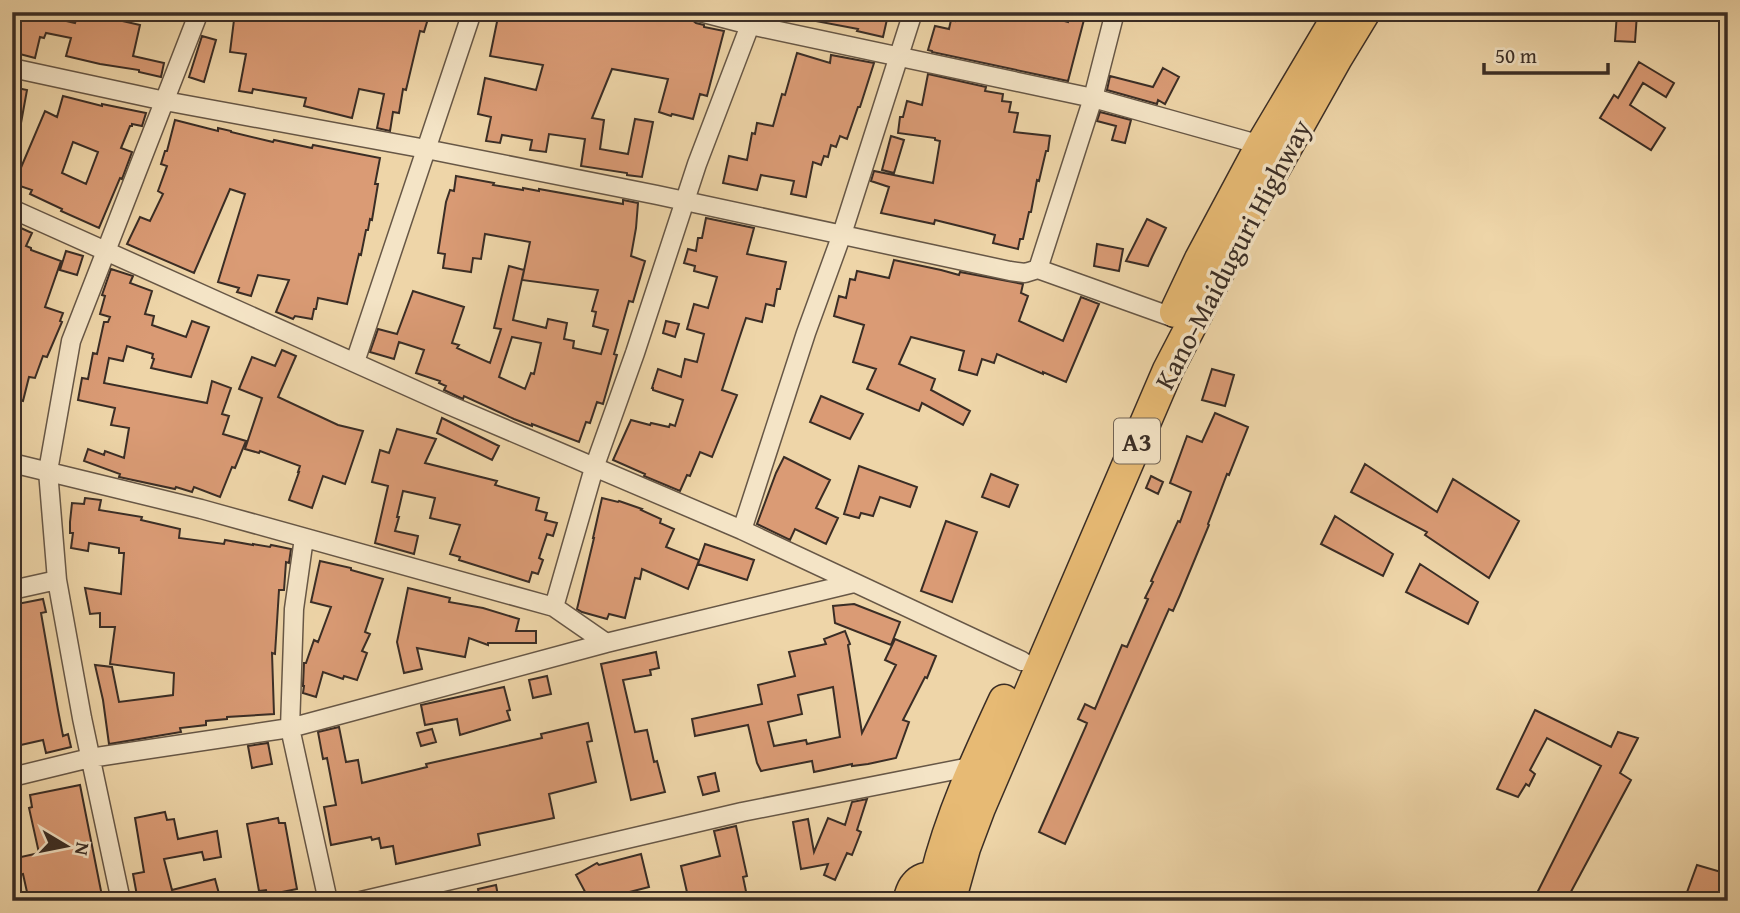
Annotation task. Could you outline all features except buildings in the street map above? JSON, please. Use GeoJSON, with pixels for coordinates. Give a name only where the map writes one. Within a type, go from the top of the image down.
{"type":"FeatureCollection","features":[{"type":"Feature","properties":{"kind":"highway","name":"Kano-Maiduguri Highway"},"geometry":{"type":"LineString","coordinates":[[951,894],[943,843],[1120,431],[1200,260],[1261,145],[1340,12]]}},
{"type":"Feature","properties":{"kind":"highway","name":"Kano-Maiduguri Highway"},"geometry":{"type":"LineString","coordinates":[[951,894],[976,818],[1168,370],[1246,220],[1365,12]]}},
{"type":"Feature","properties":{"kind":"highway"},"geometry":{"type":"LineString","coordinates":[[908,901],[914,886],[920,880],[951,894]]}},
{"type":"Feature","properties":{"kind":"street"},"geometry":{"type":"LineString","coordinates":[[121,901],[90,758],[57,580],[48,471],[71,341],[199,12]]}},
{"type":"Feature","properties":{"kind":"street"},"geometry":{"type":"LineString","coordinates":[[355,362],[472,12]]}},
{"type":"Feature","properties":{"kind":"street"},"geometry":{"type":"LineString","coordinates":[[700,12],[752,18],[898,55],[1093,98],[1261,145]]}},
{"type":"Feature","properties":{"kind":"street"},"geometry":{"type":"LineString","coordinates":[[742,530],[806,333],[842,234],[913,12]]}},
{"type":"Feature","properties":{"kind":"street"},"geometry":{"type":"LineString","coordinates":[[1038,269],[1093,98],[1115,12]]}},
{"type":"Feature","properties":{"kind":"street"},"geometry":{"type":"LineString","coordinates":[[554,607],[594,468],[697,164],[752,18]]}},
{"type":"Feature","properties":{"kind":"street"},"geometry":{"type":"LineString","coordinates":[[12,68],[165,101],[686,201],[1025,274],[1038,269],[1172,317]]}},
{"type":"Feature","properties":{"kind":"street"},"geometry":{"type":"LineString","coordinates":[[12,209],[594,468],[742,530],[1022,661]]}},
{"type":"Feature","properties":{"kind":"street"},"geometry":{"type":"LineString","coordinates":[[12,463],[201,509],[554,607],[606,643]]}},
{"type":"Feature","properties":{"kind":"street"},"geometry":{"type":"LineString","coordinates":[[304,538],[294,609],[290,728],[328,901]]}},
{"type":"Feature","properties":{"kind":"street"},"geometry":{"type":"LineString","coordinates":[[12,590],[57,580]]}},
{"type":"Feature","properties":{"kind":"street"},"geometry":{"type":"LineString","coordinates":[[12,777],[90,758],[290,728],[606,643],[855,583]]}},
{"type":"Feature","properties":{"kind":"street"},"geometry":{"type":"LineString","coordinates":[[361,901],[742,812],[975,766]]}}]}
